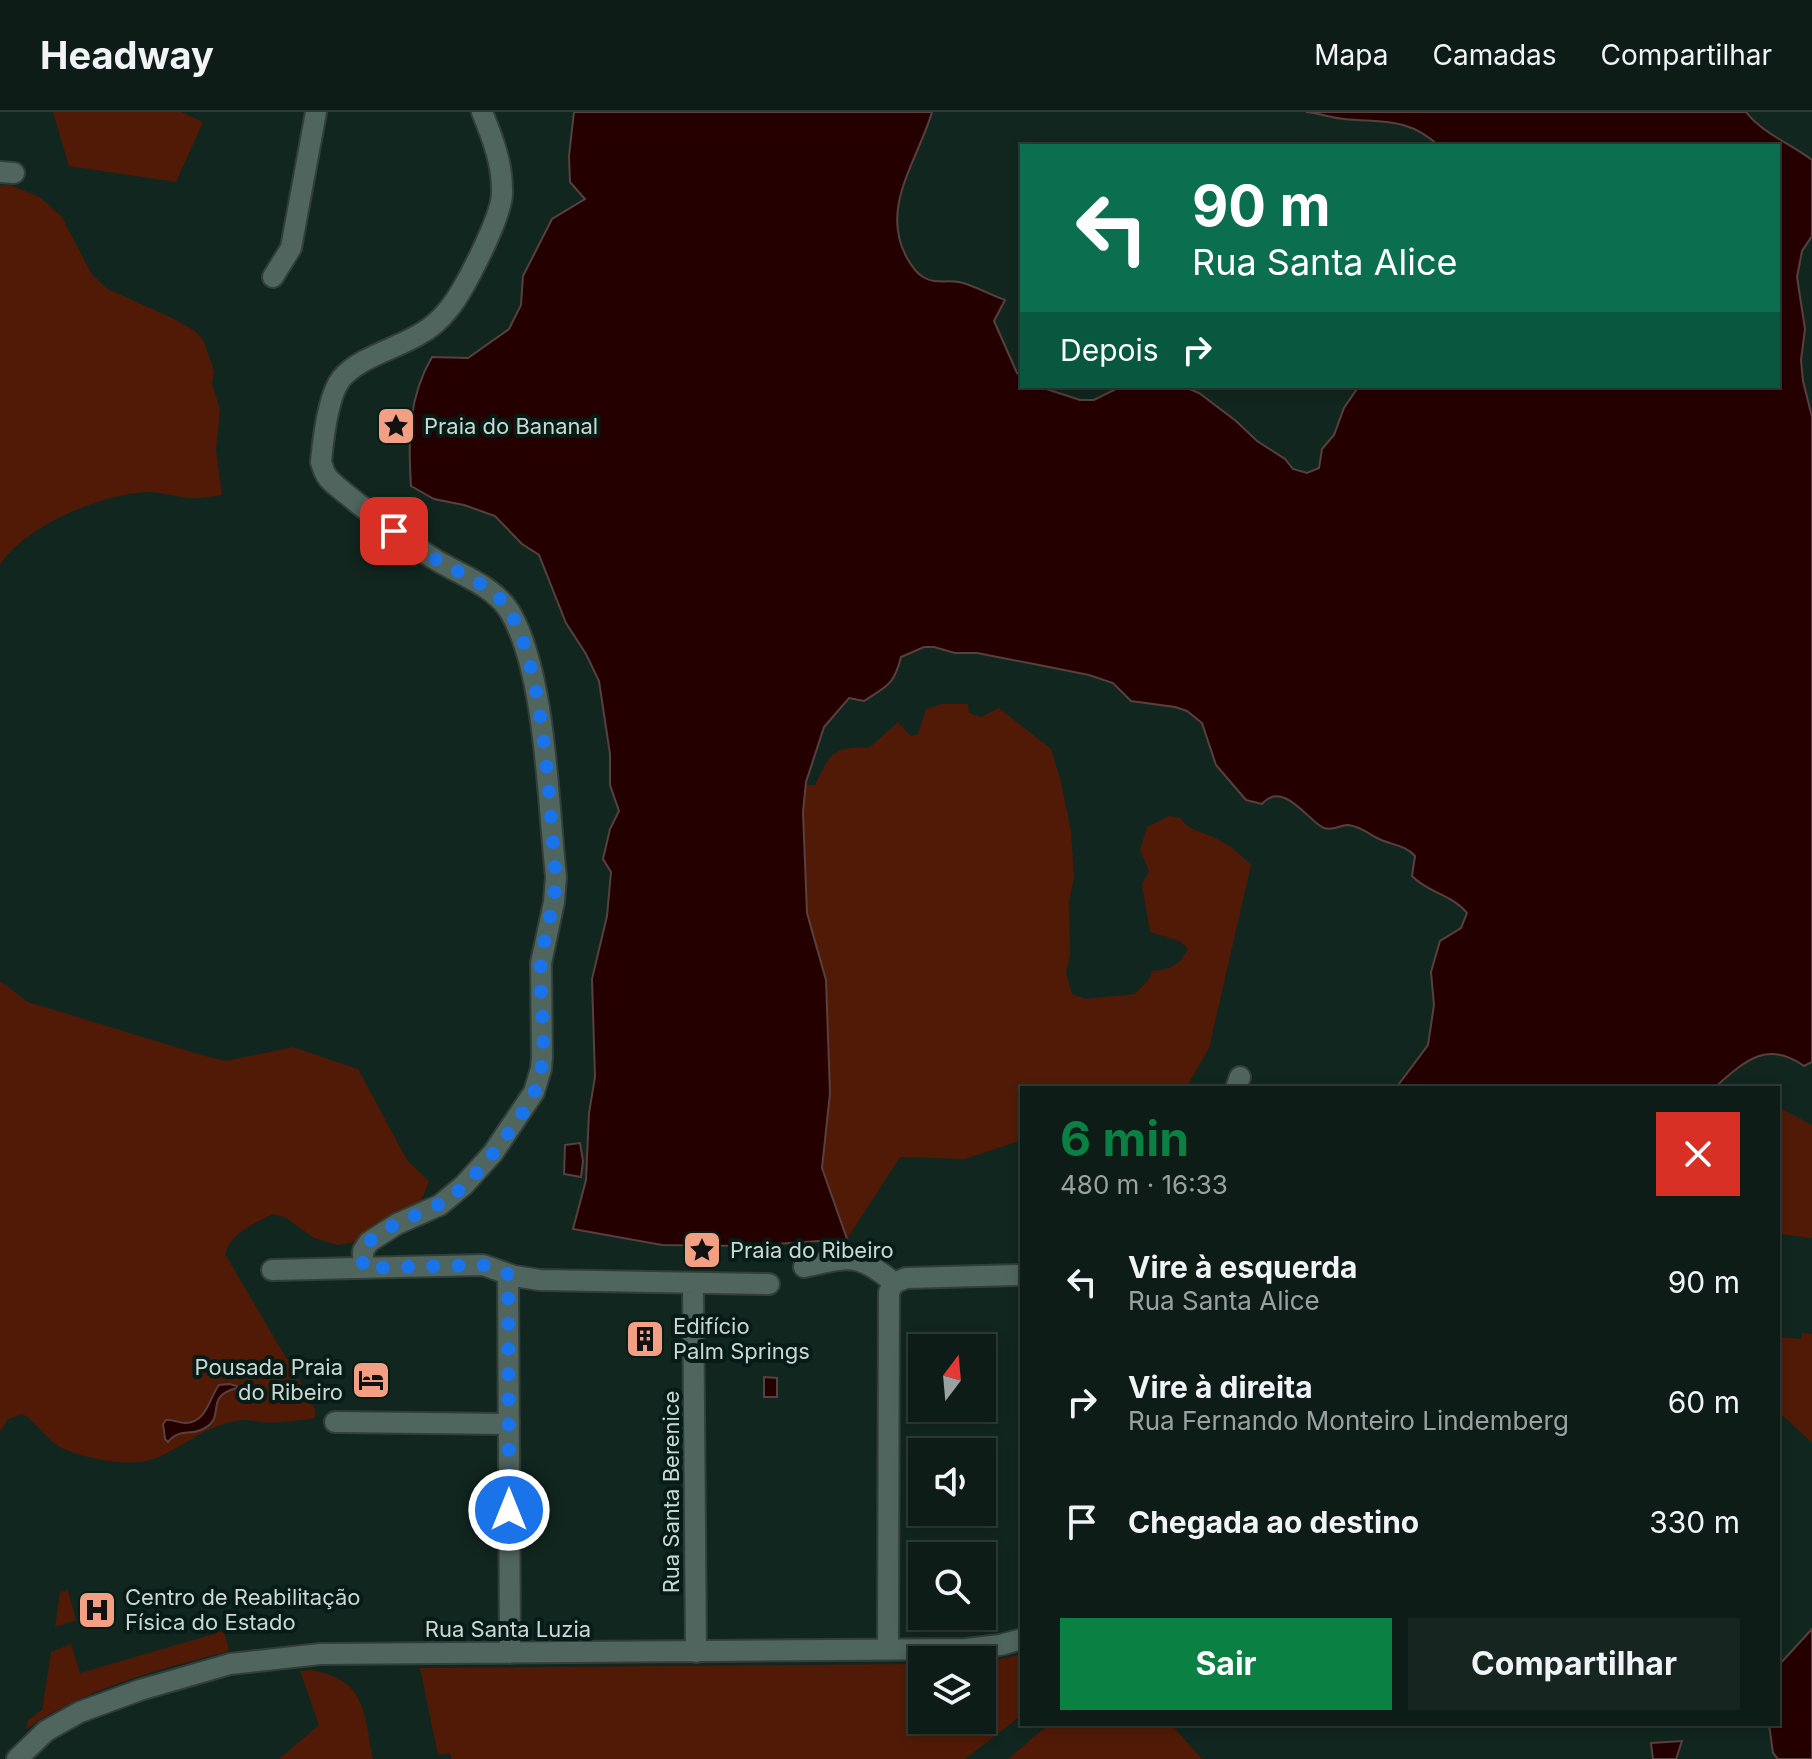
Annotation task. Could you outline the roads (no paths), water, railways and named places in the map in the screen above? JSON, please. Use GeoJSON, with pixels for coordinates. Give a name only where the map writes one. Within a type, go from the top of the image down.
{"type":"FeatureCollection","features":[{"type":"Feature","properties":{"kind":"street"},"geometry":{"type":"LineString","coordinates":[[273,277],[291,248],[316,112]]}},
{"type":"Feature","properties":{"kind":"street"},"geometry":{"type":"LineString","coordinates":[[363,1268],[363,1251],[369,1242],[397,1224],[440,1205],[479,1169],[528,1102],[541,1069],[541,963],[556,877],[539,714],[516,626],[495,595],[435,559],[378,519],[331,481],[321,462],[331,401],[338,383],[350,370],[418,336],[442,318],[459,293],[493,224],[502,198],[502,181],[497,147],[482,112]]}},
{"type":"Feature","properties":{"kind":"street"},"geometry":{"type":"LineString","coordinates":[[804,1267],[847,1258],[862,1261],[894,1283]]}},
{"type":"Feature","properties":{"kind":"street"},"geometry":{"type":"LineString","coordinates":[[272,1270],[483,1265],[525,1279],[561,1282],[769,1284]]}},
{"type":"Feature","properties":{"kind":"street"},"geometry":{"type":"LineString","coordinates":[[508,1274],[510,1653]]}},
{"type":"Feature","properties":{"kind":"street"},"geometry":{"type":"LineString","coordinates":[[888,1650],[888,1301],[894,1283],[906,1278],[1020,1275]]}},
{"type":"Feature","properties":{"kind":"street","name":"Rua Santa Berenice"},"geometry":{"type":"LineString","coordinates":[[693,1283],[696,1652]]}},
{"type":"Feature","properties":{"kind":"street"},"geometry":{"type":"LineString","coordinates":[[335,1422],[509,1424]]}},
{"type":"Feature","properties":{"kind":"street","name":"Rua Santa Luzia"},"geometry":{"type":"LineString","coordinates":[[17,1759],[46,1731],[80,1712],[172,1679],[230,1664],[320,1654],[975,1649],[1020,1639]]}},
{"type":"Feature","properties":{"kind":"place","name":"Praia do Bananal"},"geometry":{"type":"Point","coordinates":[396,426]}},
{"type":"Feature","properties":{"kind":"place","name":"Praia do Ribeiro"},"geometry":{"type":"Point","coordinates":[702,1250]}},
{"type":"Feature","properties":{"kind":"place","name":"Edifício Palm Springs"},"geometry":{"type":"Point","coordinates":[645,1339]}},
{"type":"Feature","properties":{"kind":"place","name":"Pousada Praia do Ribeiro"},"geometry":{"type":"Point","coordinates":[371,1380]}},
{"type":"Feature","properties":{"kind":"place","name":"Centro de Reabilitação Física do Estado"},"geometry":{"type":"Point","coordinates":[97,1610]}}]}
